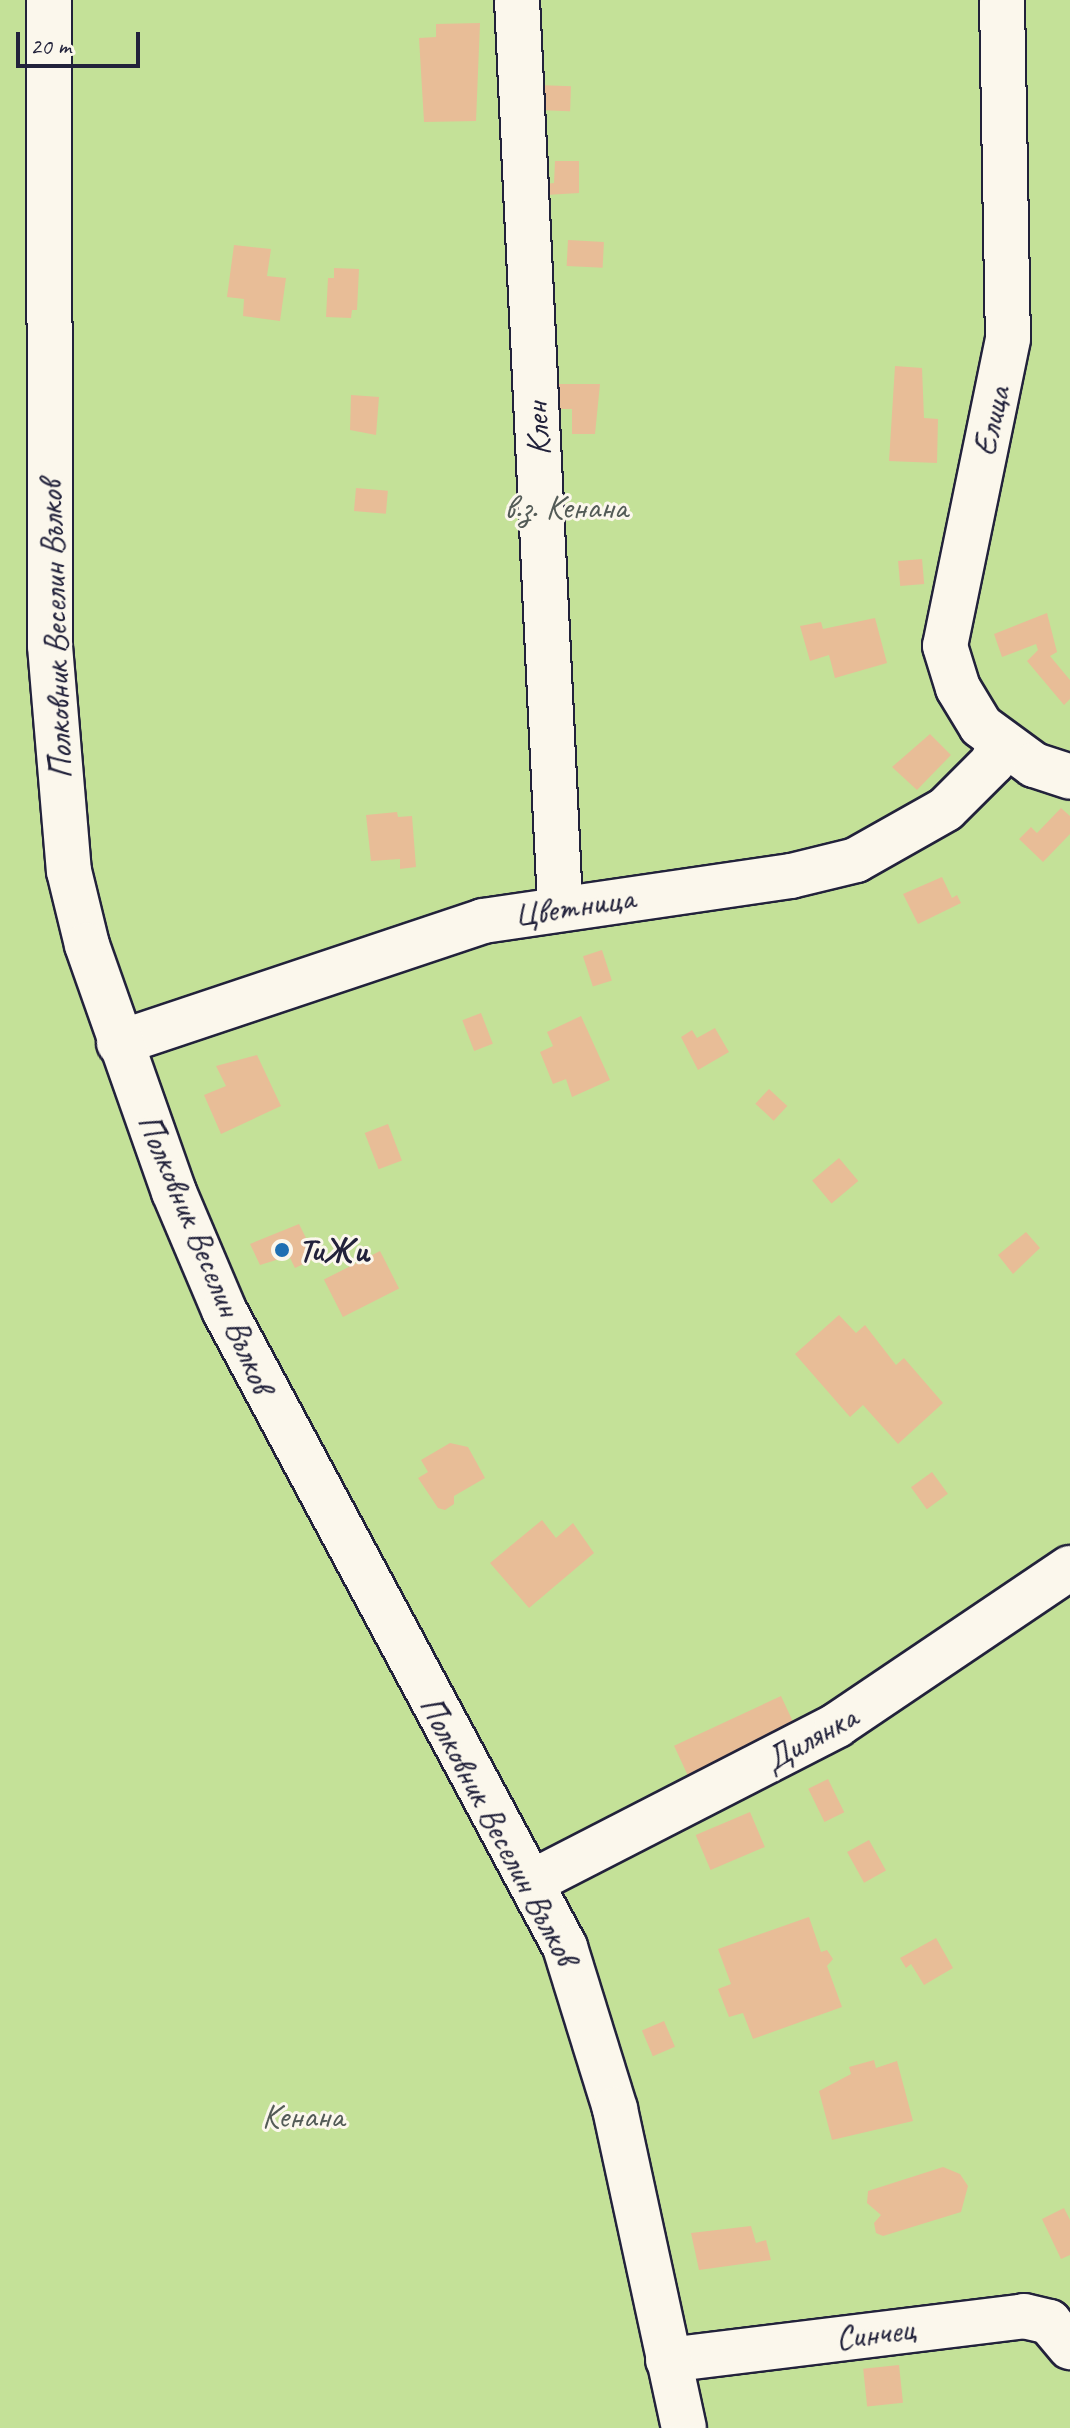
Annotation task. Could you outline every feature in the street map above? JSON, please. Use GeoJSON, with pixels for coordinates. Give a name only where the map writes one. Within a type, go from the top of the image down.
{"type":"FeatureCollection","features":[{"type":"Feature","properties":{"kind":"street","name":"Полковник Веселин Вълков"},"geometry":{"type":"LineString","coordinates":[[49,0],[50,631],[56,745],[69,871],[119,1043],[224,1310],[379,1607],[534,1881],[565,1947],[602,2054],[684,2428]]}},
{"type":"Feature","properties":{"kind":"street","name":"Клен"},"geometry":{"type":"LineString","coordinates":[[517,0],[560,906]]}},
{"type":"Feature","properties":{"kind":"street","name":"Елица"},"geometry":{"type":"LineString","coordinates":[[1002,0],[1008,339],[945,646],[966,703],[999,742],[1034,765],[1070,777]]}},
{"type":"Feature","properties":{"kind":"street","name":"Цветница"},"geometry":{"type":"LineString","coordinates":[[119,1043],[449,931],[560,906],[791,876],[856,860],[946,809],[993,762],[999,742]]}},
{"type":"Feature","properties":{"kind":"street","name":"Дилянка"},"geometry":{"type":"LineString","coordinates":[[534,1881],[824,1733],[1070,1568]]}},
{"type":"Feature","properties":{"kind":"street","name":"Синчец"},"geometry":{"type":"LineString","coordinates":[[668,2360],[1024,2316],[1049,2322],[1070,2347]]}},
{"type":"Feature","properties":{"kind":"green space","name":"в.з. Кенана"},"geometry":{"type":"Polygon","coordinates":[[[0,0],[1070,0],[1070,2428],[0,2428],[0,0]]]}},
{"type":"Feature","properties":{"kind":"building"},"geometry":{"type":"Polygon","coordinates":[[[480,23],[476,121],[424,122],[419,38],[436,37],[436,24],[480,23]]]}},
{"type":"Feature","properties":{"kind":"building"},"geometry":{"type":"Polygon","coordinates":[[[538,85],[571,86],[570,111],[537,110],[538,85]]]}},
{"type":"Feature","properties":{"kind":"building"},"geometry":{"type":"Polygon","coordinates":[[[555,161],[579,161],[579,193],[546,195],[545,184],[554,183],[555,161]]]}},
{"type":"Feature","properties":{"kind":"building"},"geometry":{"type":"Polygon","coordinates":[[[568,240],[604,242],[603,268],[567,266],[568,240]]]}},
{"type":"Feature","properties":{"kind":"building"},"geometry":{"type":"Polygon","coordinates":[[[234,245],[271,249],[267,276],[286,278],[280,321],[243,316],[244,299],[227,297],[234,245]]]}},
{"type":"Feature","properties":{"kind":"building"},"geometry":{"type":"Polygon","coordinates":[[[334,268],[359,269],[357,310],[352,310],[351,318],[326,317],[328,278],[334,278],[334,268]]]}},
{"type":"Feature","properties":{"kind":"building"},"geometry":{"type":"Polygon","coordinates":[[[895,366],[922,368],[924,418],[938,419],[937,463],[889,461],[895,366]]]}},
{"type":"Feature","properties":{"kind":"building"},"geometry":{"type":"Polygon","coordinates":[[[556,384],[600,384],[595,434],[572,434],[572,409],[556,409],[556,384]]]}},
{"type":"Feature","properties":{"kind":"building"},"geometry":{"type":"Polygon","coordinates":[[[351,395],[379,397],[376,435],[350,430],[351,395]]]}},
{"type":"Feature","properties":{"kind":"building"},"geometry":{"type":"Polygon","coordinates":[[[356,488],[388,491],[386,514],[354,511],[356,488]]]}},
{"type":"Feature","properties":{"kind":"building"},"geometry":{"type":"Polygon","coordinates":[[[922,559],[924,584],[900,586],[898,561],[922,559]]]}},
{"type":"Feature","properties":{"kind":"building"},"geometry":{"type":"Polygon","coordinates":[[[1047,613],[1057,652],[1050,656],[1070,680],[1070,699],[1064,705],[1027,661],[1038,650],[1036,644],[1002,657],[994,634],[1047,613]]]}},
{"type":"Feature","properties":{"kind":"building"},"geometry":{"type":"Polygon","coordinates":[[[875,618],[887,663],[835,678],[829,655],[810,661],[800,626],[821,622],[823,629],[875,618]]]}},
{"type":"Feature","properties":{"kind":"building"},"geometry":{"type":"Polygon","coordinates":[[[930,734],[951,755],[917,790],[892,767],[930,734]]]}},
{"type":"Feature","properties":{"kind":"building"},"geometry":{"type":"Polygon","coordinates":[[[1061,808],[1070,816],[1070,834],[1043,862],[1019,839],[1031,827],[1037,833],[1061,808]]]}},
{"type":"Feature","properties":{"kind":"building"},"geometry":{"type":"Polygon","coordinates":[[[397,812],[398,817],[412,816],[416,867],[400,869],[400,859],[371,861],[366,815],[397,812]]]}},
{"type":"Feature","properties":{"kind":"building"},"geometry":{"type":"Polygon","coordinates":[[[942,877],[952,898],[957,895],[961,903],[918,924],[903,894],[942,877]]]}},
{"type":"Feature","properties":{"kind":"building"},"geometry":{"type":"Polygon","coordinates":[[[602,950],[612,980],[593,987],[583,956],[602,950]]]}},
{"type":"Feature","properties":{"kind":"building"},"geometry":{"type":"Polygon","coordinates":[[[481,1013],[493,1044],[474,1051],[462,1020],[481,1013]]]}},
{"type":"Feature","properties":{"kind":"building"},"geometry":{"type":"Polygon","coordinates":[[[581,1016],[610,1080],[572,1097],[566,1079],[553,1084],[540,1052],[553,1046],[547,1032],[581,1016]]]}},
{"type":"Feature","properties":{"kind":"building"},"geometry":{"type":"Polygon","coordinates":[[[715,1028],[729,1052],[698,1070],[681,1037],[692,1030],[697,1038],[715,1028]]]}},
{"type":"Feature","properties":{"kind":"building"},"geometry":{"type":"Polygon","coordinates":[[[257,1055],[281,1106],[221,1134],[204,1095],[226,1086],[216,1066],[257,1055]]]}},
{"type":"Feature","properties":{"kind":"building"},"geometry":{"type":"Polygon","coordinates":[[[769,1089],[787,1106],[774,1121],[755,1104],[769,1089]]]}},
{"type":"Feature","properties":{"kind":"building"},"geometry":{"type":"Polygon","coordinates":[[[388,1124],[402,1160],[379,1169],[365,1133],[388,1124]]]}},
{"type":"Feature","properties":{"kind":"building"},"geometry":{"type":"Polygon","coordinates":[[[839,1158],[858,1181],[831,1203],[812,1180],[839,1158]]]}},
{"type":"Feature","properties":{"kind":"building","name":"ТиЖи"},"geometry":{"type":"Polygon","coordinates":[[[299,1224],[316,1258],[295,1268],[289,1256],[260,1265],[250,1244],[299,1224]]]}},
{"type":"Feature","properties":{"kind":"building"},"geometry":{"type":"Polygon","coordinates":[[[1026,1232],[1040,1248],[1013,1274],[998,1255],[1026,1232]]]}},
{"type":"Feature","properties":{"kind":"building"},"geometry":{"type":"Polygon","coordinates":[[[380,1251],[399,1288],[343,1317],[324,1280],[380,1251]]]}},
{"type":"Feature","properties":{"kind":"building"},"geometry":{"type":"Polygon","coordinates":[[[839,1315],[856,1333],[865,1325],[896,1365],[904,1358],[943,1403],[898,1444],[863,1405],[850,1417],[795,1354],[839,1315]]]}},
{"type":"Feature","properties":{"kind":"building"},"geometry":{"type":"Polygon","coordinates":[[[450,1443],[468,1447],[485,1478],[454,1496],[454,1504],[445,1510],[438,1508],[418,1478],[428,1472],[421,1460],[450,1443]]]}},
{"type":"Feature","properties":{"kind":"building"},"geometry":{"type":"Polygon","coordinates":[[[932,1472],[948,1494],[927,1509],[911,1487],[932,1472]]]}},
{"type":"Feature","properties":{"kind":"building"},"geometry":{"type":"Polygon","coordinates":[[[542,1520],[556,1538],[573,1523],[594,1553],[529,1608],[490,1563],[542,1520]]]}},
{"type":"Feature","properties":{"kind":"building"},"geometry":{"type":"Polygon","coordinates":[[[781,1696],[799,1735],[692,1785],[674,1746],[781,1696]]]}},
{"type":"Feature","properties":{"kind":"building"},"geometry":{"type":"Polygon","coordinates":[[[828,1779],[844,1812],[824,1822],[808,1789],[828,1779]]]}},
{"type":"Feature","properties":{"kind":"building"},"geometry":{"type":"Polygon","coordinates":[[[750,1812],[765,1847],[711,1870],[696,1835],[750,1812]]]}},
{"type":"Feature","properties":{"kind":"building"},"geometry":{"type":"Polygon","coordinates":[[[869,1840],[886,1871],[864,1883],[847,1852],[869,1840]]]}},
{"type":"Feature","properties":{"kind":"building"},"geometry":{"type":"Polygon","coordinates":[[[809,1917],[821,1952],[827,1950],[833,1959],[827,1966],[842,2007],[753,2039],[743,2013],[729,2017],[718,1989],[731,1984],[718,1949],[809,1917]]]}},
{"type":"Feature","properties":{"kind":"building"},"geometry":{"type":"Polygon","coordinates":[[[936,1938],[953,1968],[924,1985],[911,1964],[906,1968],[900,1958],[936,1938]]]}},
{"type":"Feature","properties":{"kind":"building"},"geometry":{"type":"Polygon","coordinates":[[[664,2021],[675,2047],[653,2056],[642,2030],[664,2021]]]}},
{"type":"Feature","properties":{"kind":"building"},"geometry":{"type":"Polygon","coordinates":[[[874,2060],[876,2068],[897,2061],[913,2121],[832,2140],[819,2091],[851,2074],[849,2067],[874,2060]]]}},
{"type":"Feature","properties":{"kind":"building"},"geometry":{"type":"Polygon","coordinates":[[[943,2167],[960,2174],[968,2186],[961,2212],[883,2236],[876,2233],[874,2223],[881,2215],[867,2203],[868,2191],[943,2167]]]}},
{"type":"Feature","properties":{"kind":"building"},"geometry":{"type":"Polygon","coordinates":[[[1064,2208],[1070,2220],[1070,2255],[1061,2259],[1042,2219],[1064,2208]]]}},
{"type":"Feature","properties":{"kind":"building"},"geometry":{"type":"Polygon","coordinates":[[[751,2226],[756,2243],[766,2240],[771,2260],[699,2270],[691,2233],[751,2226]]]}},
{"type":"Feature","properties":{"kind":"building"},"geometry":{"type":"Polygon","coordinates":[[[899,2365],[903,2403],[867,2407],[863,2369],[899,2365]]]}},
{"type":"Feature","properties":{"kind":"place","name":"ТиЖи"},"geometry":{"type":"Point","coordinates":[282,1250]}},
{"type":"Feature","properties":{"kind":"park label","name":"Кенана"},"geometry":{"type":"Point","coordinates":[303,2116]}}]}
